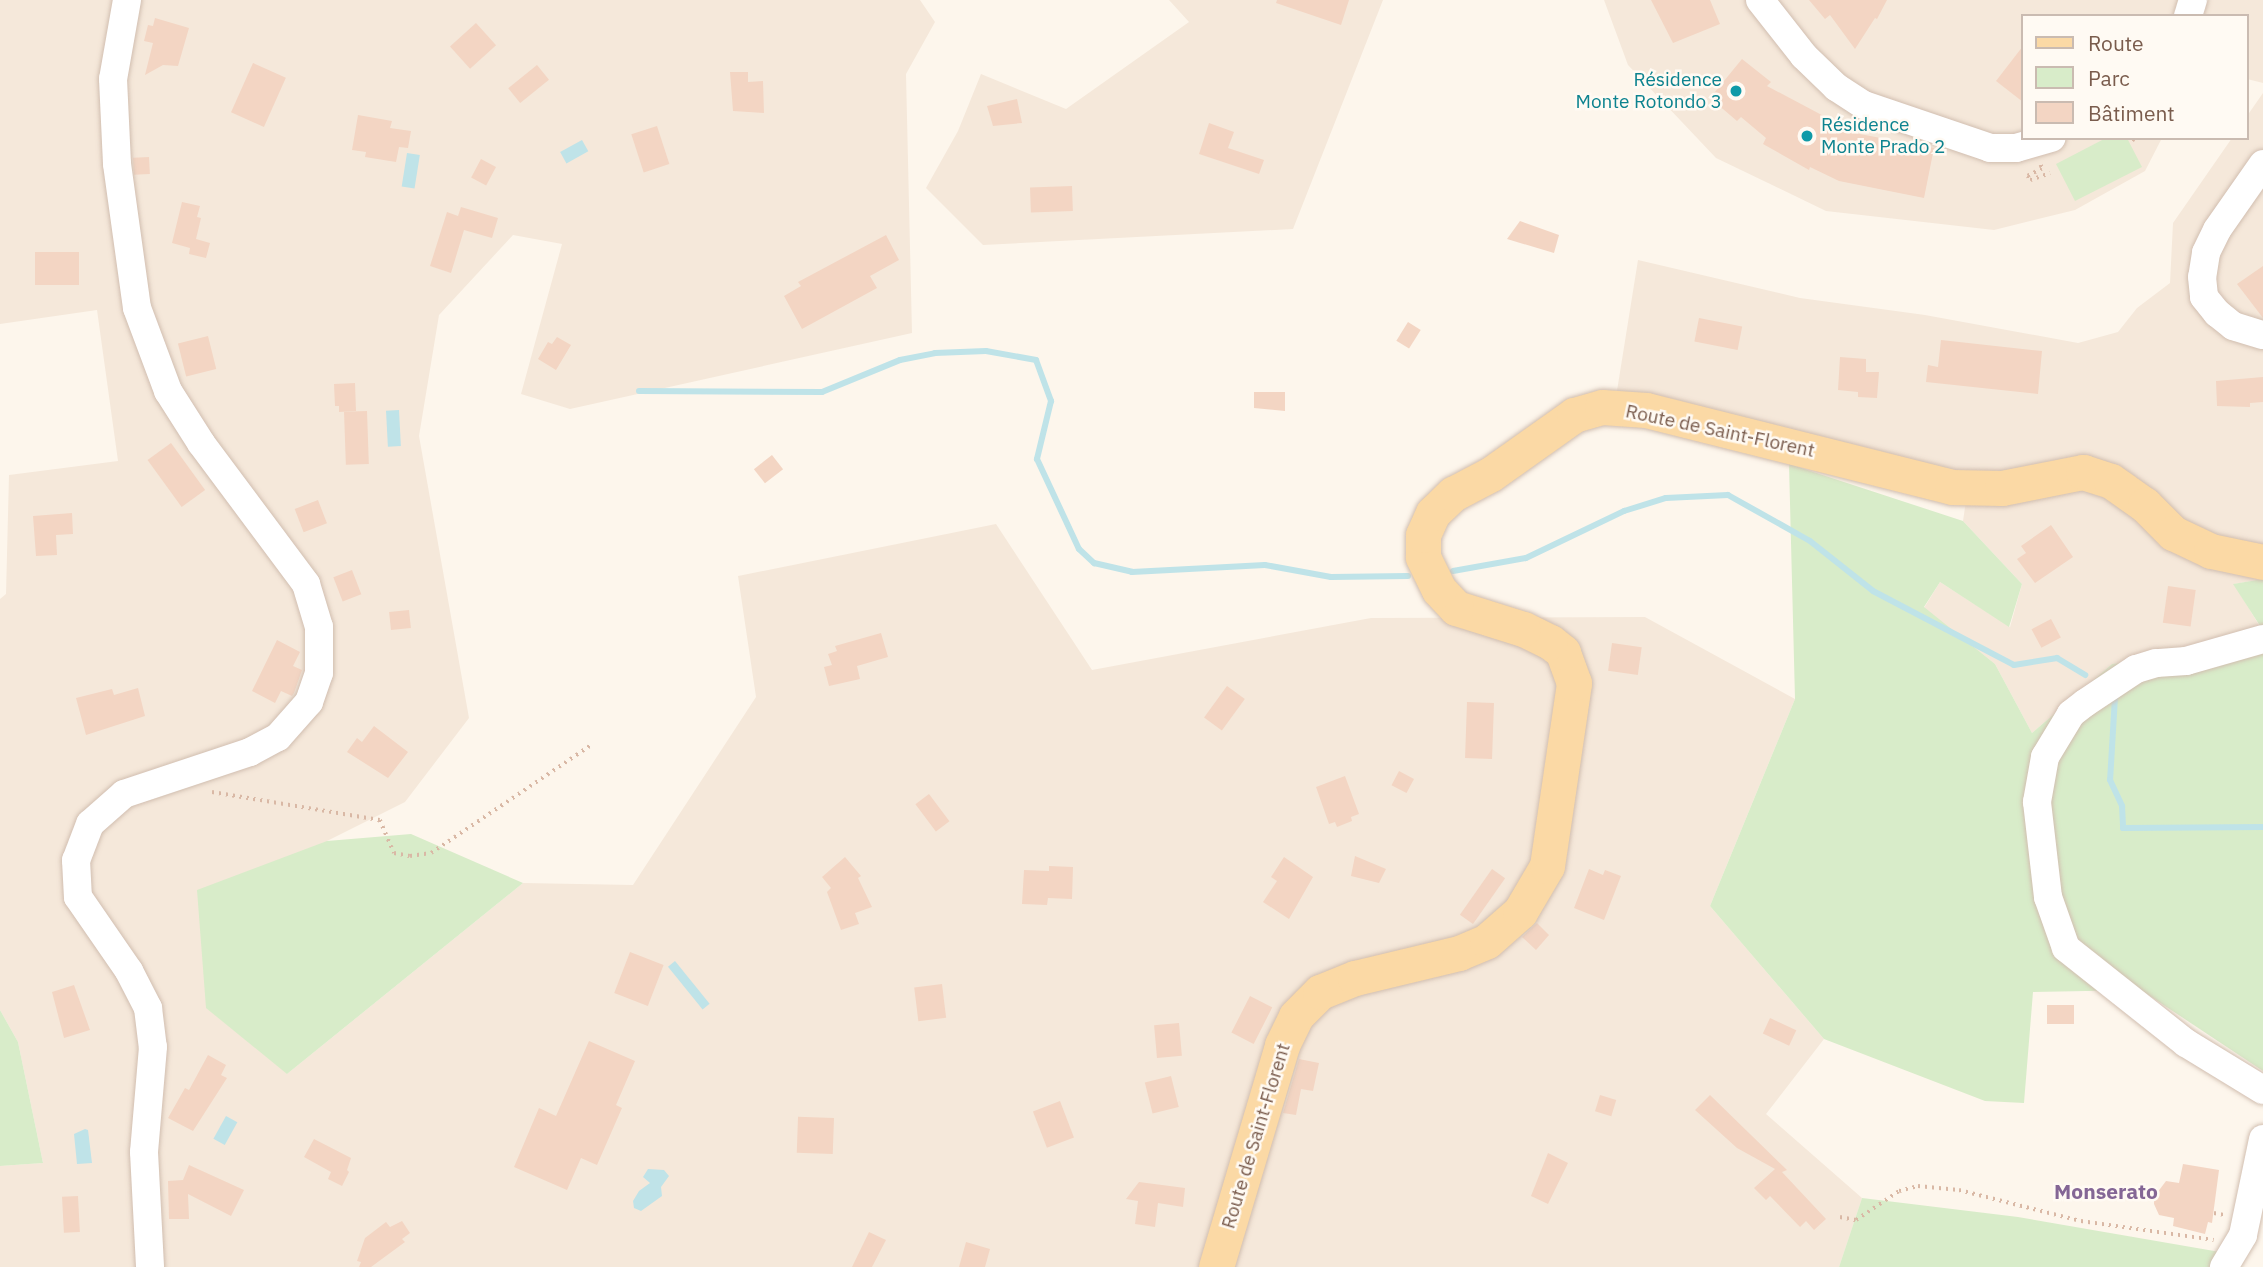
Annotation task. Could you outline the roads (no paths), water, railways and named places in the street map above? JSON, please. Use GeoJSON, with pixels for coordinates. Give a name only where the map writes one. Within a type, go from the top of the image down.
{"type":"FeatureCollection","features":[{"type":"Feature","properties":{"kind":"main road","name":"Route de Saint-Florent"},"geometry":{"type":"LineString","coordinates":[[1216,1267],[1282,1045],[1297,1016],[1320,992],[1354,978],[1458,953],[1487,941],[1520,912],[1547,866],[1574,683],[1563,652],[1550,642],[1523,629],[1456,608],[1439,590],[1423,557],[1423,535],[1433,513],[1453,494],[1501,467],[1574,415],[1602,407],[1646,410],[1952,487],[2002,488],[2083,472],[2111,481],[2145,505],[2173,533],[2211,551],[2263,562]]}},
{"type":"Feature","properties":{"kind":"street"},"geometry":{"type":"LineString","coordinates":[[127,0],[113,79],[117,164],[137,308],[167,391],[201,443],[306,584],[319,627],[319,673],[309,702],[278,737],[250,752],[124,794],[90,824],[76,860],[78,897],[129,971],[148,1008],[153,1047],[144,1152],[150,1267]]}},
{"type":"Feature","properties":{"kind":"street"},"geometry":{"type":"LineString","coordinates":[[1759,0],[1804,56],[1836,87],[1864,105],[1990,148],[2016,148],[2045,140]]}},
{"type":"Feature","properties":{"kind":"street"},"geometry":{"type":"LineString","coordinates":[[2263,164],[2217,230],[2206,253],[2202,277],[2204,298],[2217,313],[2233,326],[2263,335]]}},
{"type":"Feature","properties":{"kind":"street"},"geometry":{"type":"LineString","coordinates":[[2263,639],[2186,661],[2156,663],[2136,669],[2085,703],[2071,714],[2045,757],[2037,802],[2048,897],[2066,948],[2186,1043],[2263,1090]]}},
{"type":"Feature","properties":{"kind":"street"},"geometry":{"type":"LineString","coordinates":[[2224,1267],[2243,1235],[2263,1139]]}},
{"type":"Feature","properties":{"kind":"water"},"geometry":{"type":"Polygon","coordinates":[[[582,140],[588,151],[566,163],[560,152],[582,140]]]}},
{"type":"Feature","properties":{"kind":"water"},"geometry":{"type":"Polygon","coordinates":[[[407,153],[420,155],[415,189],[402,187],[407,153]]]}},
{"type":"Feature","properties":{"kind":"water"},"geometry":{"type":"Polygon","coordinates":[[[399,410],[401,446],[388,447],[386,411],[399,410]]]}},
{"type":"Feature","properties":{"kind":"water"},"geometry":{"type":"Polygon","coordinates":[[[675,961],[710,1004],[703,1009],[668,967],[675,961]]]}},
{"type":"Feature","properties":{"kind":"water"},"geometry":{"type":"Polygon","coordinates":[[[226,1116],[237,1122],[225,1145],[213,1139],[226,1116]]]}},
{"type":"Feature","properties":{"kind":"water"},"geometry":{"type":"Polygon","coordinates":[[[88,1130],[92,1163],[77,1164],[74,1134],[88,1130]]]}},
{"type":"Feature","properties":{"kind":"water"},"geometry":{"type":"Polygon","coordinates":[[[648,1169],[664,1170],[669,1176],[661,1187],[662,1196],[641,1211],[634,1208],[633,1201],[639,1191],[650,1183],[643,1177],[648,1169]]]}},
{"type":"Feature","properties":{"kind":"waterway"},"geometry":{"type":"LineString","coordinates":[[639,391],[822,392],[900,360],[935,353],[986,351],[1036,360],[1051,401],[1037,459],[1079,549],[1094,563],[1132,572],[1265,565],[1331,577],[1408,576]]}},
{"type":"Feature","properties":{"kind":"waterway"},"geometry":{"type":"LineString","coordinates":[[1453,571],[1526,558],[1624,511],[1666,498],[1728,495],[1810,541],[1873,591],[2014,665],[2057,658],[2085,675]]}},
{"type":"Feature","properties":{"kind":"waterway"},"geometry":{"type":"LineString","coordinates":[[2115,697],[2110,780],[2122,806],[2123,828],[2263,827]]}},
{"type":"Feature","properties":{"kind":"place","name":"Résidence Monte Rotondo 3"},"geometry":{"type":"Point","coordinates":[1736,91]}},
{"type":"Feature","properties":{"kind":"place","name":"Résidence Monte Prado 2"},"geometry":{"type":"Point","coordinates":[1807,136]}},
{"type":"Feature","properties":{"kind":"district","name":"Monserato"},"geometry":{"type":"Point","coordinates":[2106,1191]}}]}
